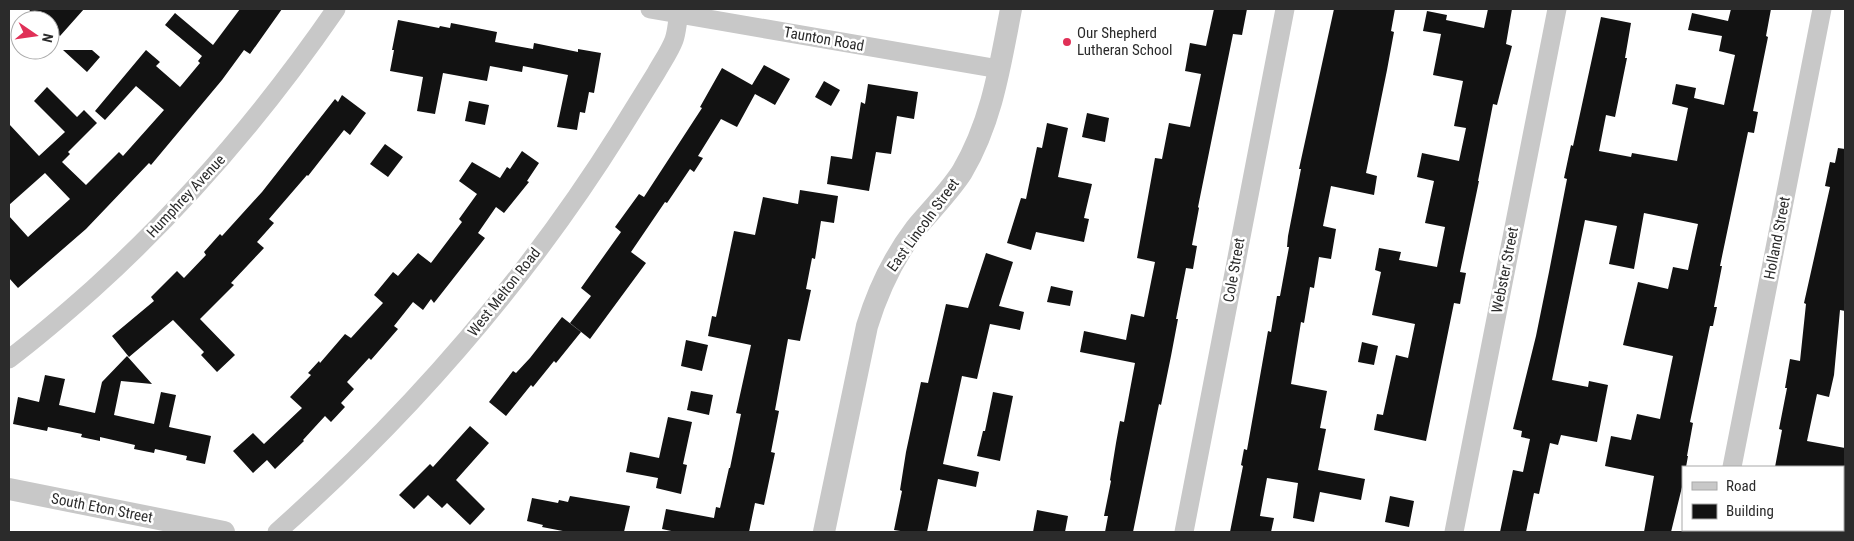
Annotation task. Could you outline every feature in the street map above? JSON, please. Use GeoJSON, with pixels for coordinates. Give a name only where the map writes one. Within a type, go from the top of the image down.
{"type":"FeatureCollection","features":[{"type":"Feature","properties":{"kind":"street","name":"Humphrey Avenue"},"geometry":{"type":"LineString","coordinates":[[9,359],[27,346],[80,300],[168,217],[252,123],[290,74],[336,9]]}},
{"type":"Feature","properties":{"kind":"street","name":"Taunton Road"},"geometry":{"type":"LineString","coordinates":[[650,9],[999,70]]}},
{"type":"Feature","properties":{"kind":"street","name":"East Lincoln Street"},"geometry":{"type":"LineString","coordinates":[[824,532],[867,326],[874,302],[883,280],[898,253],[956,180],[986,123],[1011,9]]}},
{"type":"Feature","properties":{"kind":"street","name":"Cole Street"},"geometry":{"type":"LineString","coordinates":[[1184,532],[1285,9]]}},
{"type":"Feature","properties":{"kind":"street","name":"Webster Street"},"geometry":{"type":"LineString","coordinates":[[1454,532],[1557,9]]}},
{"type":"Feature","properties":{"kind":"street","name":"Holland Street"},"geometry":{"type":"LineString","coordinates":[[1732,466],[1822,9]]}},
{"type":"Feature","properties":{"kind":"street","name":"West Melton Road"},"geometry":{"type":"LineString","coordinates":[[277,532],[369,446],[428,383],[481,322],[529,262],[605,155],[646,90],[675,38],[679,14]]}},
{"type":"Feature","properties":{"kind":"street","name":"South Eton Street"},"geometry":{"type":"LineString","coordinates":[[9,489],[224,532]]}},
{"type":"Feature","properties":{"kind":"building"},"geometry":{"type":"Polygon","coordinates":[[[28,9],[84,9],[60,36],[60,10],[28,9]]]}},
{"type":"Feature","properties":{"kind":"building"},"geometry":{"type":"Polygon","coordinates":[[[240,9],[282,9],[250,54],[244,50],[222,80],[151,165],[149,163],[86,229],[18,288],[9,278],[9,216],[28,237],[70,199],[45,173],[9,205],[9,124],[39,156],[65,132],[34,101],[47,87],[77,117],[84,110],[97,123],[68,152],[70,154],[62,162],[86,185],[119,152],[123,156],[164,110],[136,86],[105,120],[95,111],[146,50],[160,62],[156,66],[180,87],[200,63],[198,61],[202,56],[165,25],[175,13],[213,45],[240,9]]]}},
{"type":"Feature","properties":{"kind":"building"},"geometry":{"type":"Polygon","coordinates":[[[1214,9],[1247,9],[1242,35],[1233,34],[1198,207],[1192,245],[1197,246],[1193,269],[1186,268],[1171,356],[1161,405],[1159,404],[1133,532],[1105,532],[1108,516],[1104,516],[1116,443],[1120,421],[1124,422],[1135,363],[1080,352],[1084,331],[1126,340],[1131,314],[1144,317],[1155,262],[1137,258],[1155,158],[1162,159],[1169,123],[1190,127],[1201,74],[1185,71],[1190,43],[1206,46],[1214,9]]]}},
{"type":"Feature","properties":{"kind":"building"},"geometry":{"type":"Polygon","coordinates":[[[1334,9],[1395,9],[1391,31],[1394,32],[1366,173],[1377,176],[1374,195],[1331,186],[1323,226],[1336,229],[1331,259],[1319,257],[1314,288],[1310,287],[1304,323],[1301,322],[1291,384],[1327,391],[1320,428],[1326,429],[1318,470],[1365,479],[1361,500],[1320,492],[1314,522],[1293,518],[1298,483],[1267,478],[1260,516],[1274,518],[1271,532],[1230,532],[1243,466],[1241,465],[1244,449],[1247,450],[1268,331],[1271,332],[1277,296],[1280,296],[1289,247],[1287,247],[1288,236],[1301,169],[1299,169],[1334,9]]]}},
{"type":"Feature","properties":{"kind":"building"},"geometry":{"type":"Polygon","coordinates":[[[1488,9],[1512,9],[1506,44],[1512,46],[1497,105],[1493,104],[1460,272],[1466,273],[1460,304],[1454,303],[1426,441],[1374,430],[1377,414],[1383,415],[1396,355],[1408,358],[1415,324],[1372,315],[1381,272],[1375,270],[1379,248],[1401,252],[1399,260],[1437,267],[1445,227],[1425,223],[1434,181],[1417,177],[1422,153],[1459,161],[1466,128],[1454,126],[1463,81],[1433,75],[1441,34],[1423,31],[1427,11],[1447,15],[1446,20],[1484,28],[1488,9]]]}},
{"type":"Feature","properties":{"kind":"building"},"geometry":{"type":"Polygon","coordinates":[[[1731,9],[1771,9],[1766,36],[1768,37],[1753,111],[1758,112],[1754,133],[1748,132],[1720,266],[1722,266],[1714,307],[1717,307],[1713,326],[1710,326],[1690,422],[1693,423],[1688,456],[1686,466],[1682,466],[1682,487],[1671,532],[1644,532],[1654,476],[1605,466],[1611,436],[1631,440],[1637,414],[1660,419],[1673,356],[1623,345],[1638,282],[1668,289],[1673,267],[1688,270],[1698,224],[1644,213],[1634,269],[1609,264],[1617,226],[1585,220],[1552,380],[1588,387],[1589,381],[1608,385],[1597,442],[1561,435],[1558,445],[1550,443],[1539,494],[1534,493],[1526,532],[1500,532],[1513,470],[1523,472],[1530,439],[1521,437],[1522,431],[1513,429],[1536,336],[1567,179],[1564,178],[1571,145],[1573,146],[1601,17],[1631,23],[1625,58],[1627,58],[1615,117],[1606,115],[1599,151],[1631,157],[1632,153],[1677,161],[1688,108],[1672,104],[1676,84],[1696,88],[1694,98],[1724,105],[1735,55],[1719,51],[1722,36],[1688,30],[1692,13],[1728,21],[1731,9]]]}},
{"type":"Feature","properties":{"kind":"building"},"geometry":{"type":"Polygon","coordinates":[[[398,20],[439,28],[440,26],[450,28],[451,23],[497,32],[495,42],[533,49],[534,43],[578,52],[578,49],[601,53],[594,93],[589,92],[585,113],[580,112],[577,130],[557,127],[568,75],[523,66],[522,72],[490,66],[487,81],[443,73],[435,114],[417,111],[423,77],[390,71],[398,20]]]}},
{"type":"Feature","properties":{"kind":"building"},"geometry":{"type":"Polygon","coordinates":[[[63,50],[92,50],[100,57],[87,72],[63,50]]]}},
{"type":"Feature","properties":{"kind":"building"},"geometry":{"type":"Polygon","coordinates":[[[764,65],[790,79],[775,105],[755,94],[737,127],[721,119],[698,156],[703,158],[694,172],[690,169],[631,252],[646,263],[590,339],[570,323],[591,296],[581,288],[621,232],[615,227],[639,194],[644,197],[702,108],[700,107],[722,68],[752,85],[764,65]]]}},
{"type":"Feature","properties":{"kind":"building"},"geometry":{"type":"Polygon","coordinates":[[[824,81],[840,90],[831,106],[815,97],[824,81]]]}},
{"type":"Feature","properties":{"kind":"building"},"geometry":{"type":"Polygon","coordinates":[[[868,84],[918,92],[914,119],[897,116],[891,154],[876,152],[869,191],[827,184],[831,156],[852,159],[861,102],[865,104],[868,84]]]}},
{"type":"Feature","properties":{"kind":"building"},"geometry":{"type":"Polygon","coordinates":[[[342,95],[366,113],[350,135],[344,130],[308,176],[269,219],[274,223],[257,242],[264,248],[231,283],[234,285],[200,319],[235,355],[217,372],[201,355],[204,352],[173,320],[129,357],[112,336],[154,301],[151,297],[177,271],[184,278],[206,255],[204,252],[220,234],[222,236],[262,192],[335,99],[338,102],[342,95]]]}},
{"type":"Feature","properties":{"kind":"building"},"geometry":{"type":"Polygon","coordinates":[[[469,101],[489,105],[485,125],[465,121],[469,101]]]}},
{"type":"Feature","properties":{"kind":"building"},"geometry":{"type":"Polygon","coordinates":[[[1087,113],[1109,118],[1105,142],[1082,137],[1087,113]]]}},
{"type":"Feature","properties":{"kind":"building"},"geometry":{"type":"Polygon","coordinates":[[[1047,123],[1068,128],[1058,177],[1092,184],[1084,218],[1089,219],[1084,242],[1036,232],[1031,250],[1007,243],[1021,198],[1026,199],[1037,147],[1042,148],[1047,123]]]}},
{"type":"Feature","properties":{"kind":"building"},"geometry":{"type":"Polygon","coordinates":[[[385,144],[403,157],[388,177],[370,164],[385,144]]]}},
{"type":"Feature","properties":{"kind":"building"},"geometry":{"type":"Polygon","coordinates":[[[1838,148],[1845,149],[1845,311],[1840,310],[1834,375],[1829,397],[1817,394],[1807,441],[1845,448],[1845,467],[1775,466],[1782,430],[1779,429],[1787,388],[1785,388],[1790,359],[1800,361],[1806,304],[1804,303],[1830,187],[1825,186],[1830,162],[1835,163],[1838,148]]]}},
{"type":"Feature","properties":{"kind":"building"},"geometry":{"type":"Polygon","coordinates":[[[522,151],[539,163],[527,181],[529,182],[504,213],[496,207],[478,233],[485,238],[434,303],[431,299],[423,310],[413,302],[394,326],[398,329],[371,360],[369,358],[347,382],[354,389],[341,403],[345,407],[331,422],[325,416],[304,441],[275,469],[267,460],[253,473],[233,451],[253,433],[264,444],[302,408],[290,397],[311,375],[308,373],[319,361],[320,363],[345,334],[351,338],[383,303],[374,295],[393,272],[398,276],[418,253],[431,263],[462,222],[459,219],[477,194],[459,181],[472,162],[500,178],[507,167],[510,169],[522,151]]]}},
{"type":"Feature","properties":{"kind":"building"},"geometry":{"type":"Polygon","coordinates":[[[800,190],[838,196],[834,223],[821,221],[815,259],[812,258],[806,289],[811,290],[800,341],[788,339],[775,410],[779,411],[771,452],[775,453],[764,505],[755,503],[749,532],[676,532],[662,529],[666,509],[714,518],[716,507],[720,508],[741,414],[736,413],[751,345],[708,336],[712,316],[716,317],[734,231],[755,235],[763,197],[798,204],[800,190]]]}},
{"type":"Feature","properties":{"kind":"building"},"geometry":{"type":"Polygon","coordinates":[[[986,253],[1013,262],[999,306],[1024,312],[1020,330],[990,324],[977,379],[962,376],[943,464],[979,472],[976,487],[938,479],[927,532],[894,530],[902,491],[900,490],[906,452],[921,382],[928,383],[946,304],[968,308],[986,253]]]}},
{"type":"Feature","properties":{"kind":"building"},"geometry":{"type":"Polygon","coordinates":[[[1051,286],[1073,291],[1070,306],[1047,302],[1051,286]]]}},
{"type":"Feature","properties":{"kind":"building"},"geometry":{"type":"Polygon","coordinates":[[[562,317],[581,332],[556,363],[554,361],[533,387],[531,385],[506,416],[489,402],[513,371],[516,373],[530,358],[562,317]]]}},
{"type":"Feature","properties":{"kind":"building"},"geometry":{"type":"Polygon","coordinates":[[[686,340],[708,345],[702,371],[681,366],[686,340]]]}},
{"type":"Feature","properties":{"kind":"building"},"geometry":{"type":"Polygon","coordinates":[[[1362,342],[1378,346],[1374,365],[1358,362],[1362,342]]]}},
{"type":"Feature","properties":{"kind":"building"},"geometry":{"type":"Polygon","coordinates":[[[127,356],[152,384],[121,381],[114,415],[154,424],[161,392],[176,395],[169,427],[211,436],[205,464],[186,460],[187,456],[155,449],[154,453],[134,449],[135,445],[100,437],[100,441],[81,437],[82,434],[48,427],[47,431],[13,424],[18,397],[39,402],[45,375],[65,379],[59,405],[95,413],[102,382],[127,356]]]}},
{"type":"Feature","properties":{"kind":"building"},"geometry":{"type":"Polygon","coordinates":[[[691,391],[713,395],[709,415],[687,410],[691,391]]]}},
{"type":"Feature","properties":{"kind":"building"},"geometry":{"type":"Polygon","coordinates":[[[993,392],[1013,396],[1000,461],[977,456],[983,431],[985,431],[993,392]]]}},
{"type":"Feature","properties":{"kind":"building"},"geometry":{"type":"Polygon","coordinates":[[[668,417],[692,422],[683,464],[687,465],[681,494],[656,488],[658,478],[626,472],[630,452],[659,458],[668,417]]]}},
{"type":"Feature","properties":{"kind":"building"},"geometry":{"type":"Polygon","coordinates":[[[470,426],[489,443],[456,480],[485,509],[470,525],[447,503],[442,508],[428,495],[414,509],[399,495],[430,464],[433,467],[470,426]]]}},
{"type":"Feature","properties":{"kind":"building"},"geometry":{"type":"Polygon","coordinates":[[[570,496],[630,506],[624,532],[568,532],[542,527],[543,525],[527,521],[532,498],[558,503],[559,500],[568,502],[570,496]]]}},
{"type":"Feature","properties":{"kind":"building"},"geometry":{"type":"Polygon","coordinates":[[[1390,496],[1414,501],[1409,527],[1385,522],[1390,496]]]}},
{"type":"Feature","properties":{"kind":"building"},"geometry":{"type":"Polygon","coordinates":[[[1037,510],[1068,516],[1065,532],[1033,532],[1037,510]]]}},
{"type":"Feature","properties":{"kind":"place","name":"Our Shepherd Lutheran School"},"geometry":{"type":"Point","coordinates":[1067,42]}}]}
